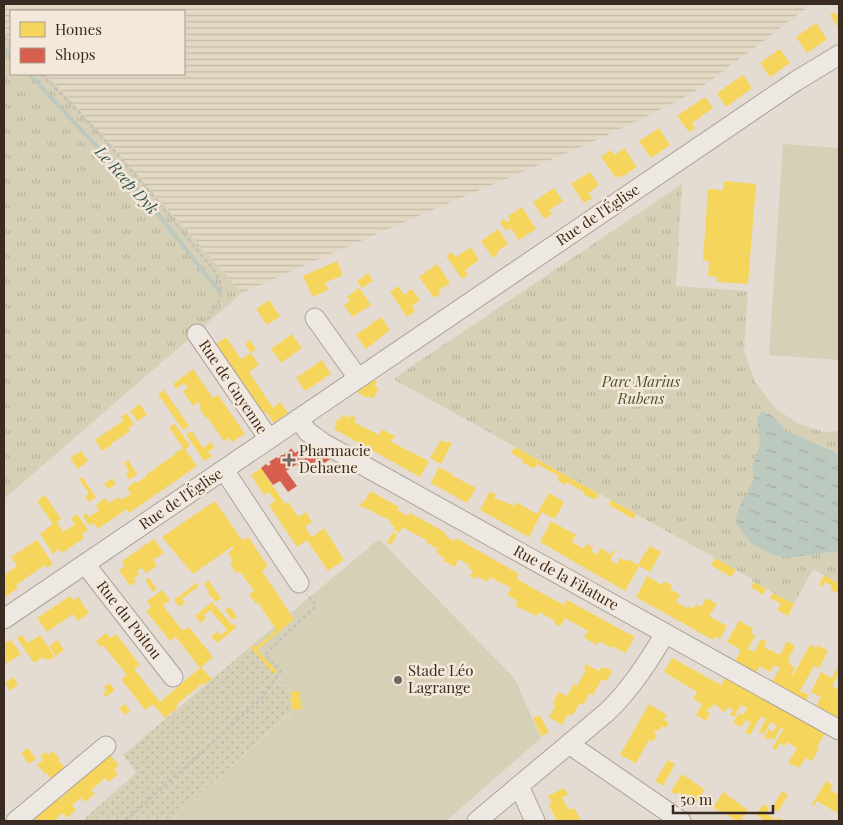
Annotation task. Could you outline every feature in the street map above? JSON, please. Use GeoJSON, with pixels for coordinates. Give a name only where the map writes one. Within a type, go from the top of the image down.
{"type":"FeatureCollection","features":[{"type":"Feature","properties":{"kind":"street","name":"Rue de l'Église"},"geometry":{"type":"LineString","coordinates":[[4,619],[796,81],[839,55]]}},
{"type":"Feature","properties":{"kind":"street"},"geometry":{"type":"LineString","coordinates":[[315,318],[358,378]]}},
{"type":"Feature","properties":{"kind":"street","name":"Rue de Guyenne"},"geometry":{"type":"LineString","coordinates":[[197,334],[269,439]]}},
{"type":"Feature","properties":{"kind":"street","name":"Rue de la Filature"},"geometry":{"type":"LineString","coordinates":[[298,419],[308,432],[322,442],[839,730]]}},
{"type":"Feature","properties":{"kind":"street"},"geometry":{"type":"LineString","coordinates":[[224,470],[299,583]]}},
{"type":"Feature","properties":{"kind":"street","name":"Rue du Poitou"},"geometry":{"type":"LineString","coordinates":[[86,564],[173,677]]}},
{"type":"Feature","properties":{"kind":"street"},"geometry":{"type":"LineString","coordinates":[[477,821],[608,712],[624,695],[666,634]]}},
{"type":"Feature","properties":{"kind":"street"},"geometry":{"type":"LineString","coordinates":[[569,744],[681,821]]}},
{"type":"Feature","properties":{"kind":"street"},"geometry":{"type":"LineString","coordinates":[[16,821],[106,746]]}},
{"type":"Feature","properties":{"kind":"street"},"geometry":{"type":"LineString","coordinates":[[519,786],[535,821]]}},
{"type":"Feature","properties":{"kind":"path"},"geometry":{"type":"LineString","coordinates":[[42,75],[118,155],[215,272],[221,285],[221,297],[197,334]]}},
{"type":"Feature","properties":{"kind":"path"},"geometry":{"type":"LineString","coordinates":[[125,821],[268,691],[281,671],[265,654],[316,606],[299,583]]}},
{"type":"Feature","properties":{"kind":"shaded area"},"geometry":{"type":"Polygon","coordinates":[[[4,4],[812,4],[714,78],[694,92],[666,107],[599,139],[242,293],[69,98],[46,75],[185,75],[185,10],[10,10],[10,39],[4,32],[4,4]]]}},
{"type":"Feature","properties":{"kind":"green space"},"geometry":{"type":"Polygon","coordinates":[[[4,32],[10,39],[10,75],[46,75],[69,98],[242,293],[4,499],[4,32]]]}},
{"type":"Feature","properties":{"kind":"green space"},"geometry":{"type":"Polygon","coordinates":[[[783,144],[839,148],[839,360],[769,355],[783,144]]]}},
{"type":"Feature","properties":{"kind":"green space","name":"Parc Marius Rubens"},"geometry":{"type":"Polygon","coordinates":[[[682,184],[676,286],[748,291],[744,351],[755,382],[775,408],[797,423],[824,432],[839,431],[839,584],[813,569],[794,604],[393,379],[682,184]]]}},
{"type":"Feature","properties":{"kind":"green space","name":"Stade Léo Lagrange"},"geometry":{"type":"Polygon","coordinates":[[[379,539],[515,679],[541,738],[446,821],[171,821],[293,711],[290,690],[250,647],[379,539]]]}},
{"type":"Feature","properties":{"kind":"green space"},"geometry":{"type":"Polygon","coordinates":[[[250,647],[290,691],[293,710],[171,821],[82,821],[136,773],[123,755],[250,647]]]}},
{"type":"Feature","properties":{"kind":"water"},"geometry":{"type":"Polygon","coordinates":[[[762,412],[771,415],[787,431],[835,452],[839,457],[839,551],[786,558],[771,554],[751,543],[736,523],[737,513],[754,481],[752,466],[760,444],[757,418],[762,412]]]}},
{"type":"Feature","properties":{"kind":"building: Homes"},"geometry":{"type":"Polygon","coordinates":[[[835,12],[837,15],[839,13],[839,29],[830,15],[835,12]]]}},
{"type":"Feature","properties":{"kind":"building: Homes"},"geometry":{"type":"Polygon","coordinates":[[[816,23],[827,39],[807,53],[796,37],[816,23]]]}},
{"type":"Feature","properties":{"kind":"building: Homes"},"geometry":{"type":"Polygon","coordinates":[[[780,49],[790,63],[770,77],[760,63],[780,49]]]}},
{"type":"Feature","properties":{"kind":"building: Homes"},"geometry":{"type":"Polygon","coordinates":[[[743,75],[752,88],[726,107],[717,93],[743,75]]]}},
{"type":"Feature","properties":{"kind":"building: Homes"},"geometry":{"type":"Polygon","coordinates":[[[705,97],[713,108],[692,123],[695,128],[689,132],[677,116],[705,97]]]}},
{"type":"Feature","properties":{"kind":"building: Homes"},"geometry":{"type":"Polygon","coordinates":[[[659,128],[670,145],[651,158],[639,141],[659,128]]]}},
{"type":"Feature","properties":{"kind":"building: Homes"},"geometry":{"type":"Polygon","coordinates":[[[624,148],[637,167],[622,177],[621,175],[616,178],[601,157],[611,150],[615,155],[624,148]]]}},
{"type":"Feature","properties":{"kind":"building: Homes"},"geometry":{"type":"Polygon","coordinates":[[[590,172],[599,185],[588,193],[592,198],[584,203],[571,184],[590,172]]]}},
{"type":"Feature","properties":{"kind":"building: Homes"},"geometry":{"type":"Polygon","coordinates":[[[724,181],[756,184],[748,284],[717,282],[717,277],[708,276],[709,261],[703,260],[708,189],[723,190],[724,181]]]}},
{"type":"Feature","properties":{"kind":"building: Homes"},"geometry":{"type":"Polygon","coordinates":[[[554,188],[563,201],[549,210],[552,214],[544,219],[533,202],[554,188]]]}},
{"type":"Feature","properties":{"kind":"building: Homes"},"geometry":{"type":"Polygon","coordinates":[[[522,207],[536,229],[519,240],[511,228],[506,231],[500,222],[505,219],[507,222],[510,220],[508,216],[522,207]]]}},
{"type":"Feature","properties":{"kind":"building: Homes"},"geometry":{"type":"Polygon","coordinates":[[[498,229],[508,244],[497,252],[498,254],[493,258],[481,241],[498,229]]]}},
{"type":"Feature","properties":{"kind":"building: Homes"},"geometry":{"type":"Polygon","coordinates":[[[471,247],[479,260],[465,270],[468,275],[462,279],[446,256],[452,252],[456,257],[471,247]]]}},
{"type":"Feature","properties":{"kind":"building: Homes"},"geometry":{"type":"Polygon","coordinates":[[[337,261],[343,275],[325,283],[328,290],[313,297],[303,276],[337,261]]]}},
{"type":"Feature","properties":{"kind":"building: Homes"},"geometry":{"type":"Polygon","coordinates":[[[437,264],[450,283],[439,290],[441,293],[434,298],[419,277],[437,264]]]}},
{"type":"Feature","properties":{"kind":"building: Homes"},"geometry":{"type":"Polygon","coordinates":[[[368,273],[373,281],[362,288],[357,281],[368,273]]]}},
{"type":"Feature","properties":{"kind":"building: Homes"},"geometry":{"type":"Polygon","coordinates":[[[398,286],[404,295],[412,289],[420,300],[412,306],[415,311],[407,317],[390,292],[398,286]]]}},
{"type":"Feature","properties":{"kind":"building: Homes"},"geometry":{"type":"Polygon","coordinates":[[[359,288],[371,305],[352,317],[344,305],[350,301],[347,297],[359,288]]]}},
{"type":"Feature","properties":{"kind":"building: Homes"},"geometry":{"type":"Polygon","coordinates":[[[269,300],[280,316],[267,325],[256,309],[269,300]]]}},
{"type":"Feature","properties":{"kind":"building: Homes"},"geometry":{"type":"Polygon","coordinates":[[[381,317],[390,330],[366,349],[356,335],[381,317]]]}},
{"type":"Feature","properties":{"kind":"building: Homes"},"geometry":{"type":"Polygon","coordinates":[[[292,334],[302,348],[281,363],[271,349],[292,334]]]}},
{"type":"Feature","properties":{"kind":"building: Homes"},"geometry":{"type":"Polygon","coordinates":[[[226,337],[241,359],[251,353],[259,365],[249,372],[273,408],[280,402],[288,413],[274,423],[266,412],[263,414],[216,344],[226,337]]]}},
{"type":"Feature","properties":{"kind":"building: Homes"},"geometry":{"type":"Polygon","coordinates":[[[250,340],[256,349],[251,353],[245,344],[250,340]]]}},
{"type":"Feature","properties":{"kind":"building: Homes"},"geometry":{"type":"Polygon","coordinates":[[[322,360],[331,374],[305,391],[296,378],[322,360]]]}},
{"type":"Feature","properties":{"kind":"building: Homes"},"geometry":{"type":"Polygon","coordinates":[[[193,369],[213,398],[218,395],[245,434],[232,442],[229,438],[224,441],[199,408],[201,407],[198,402],[193,406],[183,391],[188,388],[184,383],[176,389],[173,384],[193,369]]]}},
{"type":"Feature","properties":{"kind":"building: Homes"},"geometry":{"type":"Polygon","coordinates":[[[374,380],[377,382],[374,386],[379,388],[373,399],[357,392],[374,380]]]}},
{"type":"Feature","properties":{"kind":"building: Homes"},"geometry":{"type":"Polygon","coordinates":[[[164,390],[189,426],[183,430],[158,394],[164,390]]]}},
{"type":"Feature","properties":{"kind":"building: Homes"},"geometry":{"type":"Polygon","coordinates":[[[140,404],[147,415],[137,421],[130,411],[140,404]]]}},
{"type":"Feature","properties":{"kind":"building: Homes"},"geometry":{"type":"Polygon","coordinates":[[[127,413],[134,425],[128,428],[130,431],[102,451],[95,440],[123,421],[121,417],[127,413]]]}},
{"type":"Feature","properties":{"kind":"building: Homes"},"geometry":{"type":"Polygon","coordinates":[[[342,415],[348,418],[350,415],[356,418],[354,422],[379,435],[382,429],[395,436],[391,442],[429,461],[420,477],[334,429],[337,419],[339,421],[342,415]]]}},
{"type":"Feature","properties":{"kind":"building: Homes"},"geometry":{"type":"Polygon","coordinates":[[[175,424],[190,446],[185,449],[197,466],[129,513],[127,509],[98,529],[94,523],[89,526],[83,516],[87,513],[89,517],[99,510],[96,505],[105,498],[109,503],[119,497],[121,500],[131,494],[127,488],[147,476],[183,448],[169,427],[175,424]]]}},
{"type":"Feature","properties":{"kind":"building: Homes"},"geometry":{"type":"Polygon","coordinates":[[[192,431],[203,448],[211,442],[214,448],[208,452],[212,456],[204,461],[186,434],[192,431]]]}},
{"type":"Feature","properties":{"kind":"building: Homes"},"geometry":{"type":"Polygon","coordinates":[[[441,440],[446,443],[447,441],[452,443],[441,464],[430,458],[441,440]]]}},
{"type":"Feature","properties":{"kind":"building: Homes"},"geometry":{"type":"Polygon","coordinates":[[[515,447],[599,494],[595,500],[566,482],[565,485],[557,480],[559,476],[537,464],[534,469],[511,453],[515,447]]]}},
{"type":"Feature","properties":{"kind":"building: Homes"},"geometry":{"type":"Polygon","coordinates":[[[81,451],[88,461],[78,469],[70,458],[81,451]]]}},
{"type":"Feature","properties":{"kind":"building: Homes"},"geometry":{"type":"Polygon","coordinates":[[[128,460],[137,474],[129,480],[126,474],[129,471],[124,463],[128,460]]]}},
{"type":"Feature","properties":{"kind":"building: Homes"},"geometry":{"type":"Polygon","coordinates":[[[439,467],[476,488],[467,503],[431,483],[439,467]]]}},
{"type":"Feature","properties":{"kind":"building: Homes"},"geometry":{"type":"Polygon","coordinates":[[[261,468],[285,504],[288,502],[298,517],[306,512],[312,522],[305,527],[312,537],[324,528],[344,560],[328,571],[307,540],[297,547],[269,505],[275,501],[269,492],[264,495],[251,475],[261,468]]]}},
{"type":"Feature","properties":{"kind":"building: Homes"},"geometry":{"type":"Polygon","coordinates":[[[82,477],[96,497],[89,502],[85,496],[89,494],[79,479],[82,477]]]}},
{"type":"Feature","properties":{"kind":"building: Homes"},"geometry":{"type":"Polygon","coordinates":[[[112,478],[116,484],[108,489],[104,484],[112,478]]]}},
{"type":"Feature","properties":{"kind":"building: Homes"},"geometry":{"type":"Polygon","coordinates":[[[370,491],[399,507],[397,510],[408,516],[410,513],[446,533],[445,536],[454,541],[456,538],[519,574],[517,579],[527,585],[564,605],[567,600],[633,635],[632,643],[625,653],[599,641],[597,645],[584,638],[588,631],[565,618],[560,627],[554,623],[555,621],[539,612],[537,616],[515,606],[518,601],[507,595],[511,588],[490,577],[487,582],[477,576],[475,579],[470,576],[473,571],[468,568],[469,565],[459,559],[455,567],[444,561],[445,559],[436,552],[438,549],[427,543],[428,541],[402,527],[399,533],[390,524],[391,521],[359,505],[365,501],[370,491]]]}},
{"type":"Feature","properties":{"kind":"building: Homes"},"geometry":{"type":"Polygon","coordinates":[[[490,491],[496,495],[494,498],[514,506],[516,502],[537,514],[549,493],[564,502],[555,519],[542,512],[529,537],[480,510],[490,491]]]}},
{"type":"Feature","properties":{"kind":"building: Homes"},"geometry":{"type":"Polygon","coordinates":[[[45,495],[61,519],[57,522],[63,532],[75,524],[71,518],[77,514],[88,530],[82,534],[84,538],[62,553],[59,549],[53,554],[40,534],[53,524],[37,501],[45,495]]]}},
{"type":"Feature","properties":{"kind":"building: Homes"},"geometry":{"type":"Polygon","coordinates":[[[611,500],[636,514],[633,519],[609,505],[611,500]]]}},
{"type":"Feature","properties":{"kind":"building: Homes"},"geometry":{"type":"Polygon","coordinates":[[[215,501],[242,540],[248,537],[268,566],[262,571],[294,619],[257,650],[277,671],[274,674],[250,647],[253,645],[255,648],[276,630],[258,602],[256,604],[249,594],[254,591],[239,571],[236,573],[230,564],[233,561],[228,553],[234,548],[233,546],[193,574],[162,537],[215,501]]]}},
{"type":"Feature","properties":{"kind":"building: Homes"},"geometry":{"type":"Polygon","coordinates":[[[551,521],[576,535],[572,542],[584,549],[587,544],[593,547],[591,551],[597,555],[600,548],[611,554],[613,550],[615,551],[610,560],[617,564],[620,558],[626,561],[627,559],[638,565],[650,546],[661,552],[650,572],[639,566],[625,591],[540,542],[551,521]]]}},
{"type":"Feature","properties":{"kind":"building: Homes"},"geometry":{"type":"Polygon","coordinates":[[[393,532],[397,535],[391,545],[387,542],[393,532]]]}},
{"type":"Feature","properties":{"kind":"building: Homes"},"geometry":{"type":"Polygon","coordinates":[[[154,539],[164,553],[153,560],[157,566],[146,573],[142,568],[137,571],[139,575],[134,578],[136,582],[130,586],[119,570],[125,566],[122,561],[154,539]]]}},
{"type":"Feature","properties":{"kind":"building: Homes"},"geometry":{"type":"Polygon","coordinates":[[[37,540],[53,564],[47,568],[45,565],[16,585],[18,588],[4,598],[4,575],[17,566],[11,557],[37,540]]]}},
{"type":"Feature","properties":{"kind":"building: Homes"},"geometry":{"type":"Polygon","coordinates":[[[715,558],[736,570],[731,577],[711,565],[715,558]]]}},
{"type":"Feature","properties":{"kind":"building: Homes"},"geometry":{"type":"Polygon","coordinates":[[[824,575],[839,584],[839,594],[830,589],[832,586],[825,582],[822,587],[819,585],[824,575]]]}},
{"type":"Feature","properties":{"kind":"building: Homes"},"geometry":{"type":"Polygon","coordinates":[[[647,576],[662,585],[664,581],[672,585],[670,589],[680,595],[676,602],[687,608],[688,606],[693,609],[696,604],[701,607],[706,598],[717,604],[709,616],[727,626],[720,639],[715,636],[713,640],[636,597],[647,576]]]}},
{"type":"Feature","properties":{"kind":"building: Homes"},"geometry":{"type":"Polygon","coordinates":[[[149,578],[157,589],[153,592],[145,580],[149,578]]]}},
{"type":"Feature","properties":{"kind":"building: Homes"},"geometry":{"type":"Polygon","coordinates":[[[208,580],[221,598],[216,602],[208,593],[204,584],[208,580]]]}},
{"type":"Feature","properties":{"kind":"building: Homes"},"geometry":{"type":"Polygon","coordinates":[[[754,582],[766,589],[763,595],[751,587],[754,582]]]}},
{"type":"Feature","properties":{"kind":"building: Homes"},"geometry":{"type":"Polygon","coordinates":[[[196,583],[199,586],[182,599],[185,602],[180,607],[174,600],[196,583]]]}},
{"type":"Feature","properties":{"kind":"building: Homes"},"geometry":{"type":"Polygon","coordinates":[[[162,590],[170,600],[163,605],[167,611],[183,631],[189,627],[213,657],[201,667],[212,679],[204,685],[202,683],[176,705],[178,707],[165,718],[153,704],[145,710],[121,679],[127,675],[103,645],[100,647],[96,641],[106,633],[111,638],[116,634],[140,665],[134,669],[160,702],[200,668],[176,637],[170,641],[146,611],[151,607],[147,601],[162,590]]]}},
{"type":"Feature","properties":{"kind":"building: Homes"},"geometry":{"type":"Polygon","coordinates":[[[773,593],[794,604],[788,616],[777,610],[781,604],[770,598],[773,593]]]}},
{"type":"Feature","properties":{"kind":"building: Homes"},"geometry":{"type":"Polygon","coordinates":[[[70,596],[73,600],[78,597],[89,613],[78,621],[73,614],[47,632],[37,618],[70,596]]]}},
{"type":"Feature","properties":{"kind":"building: Homes"},"geometry":{"type":"Polygon","coordinates":[[[212,602],[232,625],[234,624],[237,627],[217,643],[211,636],[217,632],[220,635],[227,630],[210,610],[204,615],[206,618],[201,623],[195,616],[212,602]]]}},
{"type":"Feature","properties":{"kind":"building: Homes"},"geometry":{"type":"Polygon","coordinates":[[[230,607],[237,617],[232,620],[225,610],[230,607]]]}},
{"type":"Feature","properties":{"kind":"building: Homes"},"geometry":{"type":"Polygon","coordinates":[[[739,621],[753,628],[751,633],[755,636],[748,649],[754,652],[761,639],[767,642],[764,647],[780,655],[787,641],[795,646],[788,660],[790,661],[789,664],[795,668],[791,674],[793,675],[810,645],[816,648],[818,645],[828,651],[819,668],[814,666],[800,691],[809,695],[806,700],[772,682],[780,668],[774,665],[770,672],[760,666],[756,673],[735,661],[741,650],[727,642],[739,621]]]}},
{"type":"Feature","properties":{"kind":"building: Homes"},"geometry":{"type":"Polygon","coordinates":[[[22,635],[28,643],[40,635],[55,657],[50,660],[43,657],[34,663],[17,638],[22,635]]]}},
{"type":"Feature","properties":{"kind":"building: Homes"},"geometry":{"type":"Polygon","coordinates":[[[11,640],[21,654],[4,665],[4,644],[11,640]]]}},
{"type":"Feature","properties":{"kind":"building: Homes"},"geometry":{"type":"Polygon","coordinates":[[[58,640],[64,650],[56,656],[49,646],[58,640]]]}},
{"type":"Feature","properties":{"kind":"building: Homes"},"geometry":{"type":"Polygon","coordinates":[[[672,658],[721,685],[725,678],[825,734],[817,746],[819,748],[812,761],[806,758],[799,768],[788,763],[797,748],[787,742],[784,746],[780,743],[776,750],[772,748],[784,729],[781,728],[774,740],[764,738],[769,729],[773,732],[777,725],[771,722],[764,734],[759,732],[766,719],[761,716],[750,735],[745,732],[751,723],[746,720],[741,727],[733,722],[739,713],[743,715],[747,708],[741,705],[734,717],[730,715],[733,710],[728,707],[725,712],[714,704],[707,711],[710,713],[706,721],[696,715],[702,704],[693,699],[697,692],[664,672],[672,658]]]}},
{"type":"Feature","properties":{"kind":"building: Homes"},"geometry":{"type":"Polygon","coordinates":[[[586,664],[599,671],[601,667],[605,669],[606,667],[612,671],[607,681],[602,679],[593,695],[590,693],[583,705],[580,703],[572,716],[568,714],[562,725],[549,717],[555,706],[553,705],[554,701],[558,692],[567,696],[574,684],[577,686],[586,670],[584,669],[586,664]]]}},
{"type":"Feature","properties":{"kind":"building: Homes"},"geometry":{"type":"Polygon","coordinates":[[[839,664],[839,674],[832,686],[839,690],[839,719],[816,706],[821,697],[811,692],[821,672],[832,678],[839,664]]]}},
{"type":"Feature","properties":{"kind":"building: Homes"},"geometry":{"type":"Polygon","coordinates":[[[13,677],[18,684],[10,691],[5,683],[13,677]]]}},
{"type":"Feature","properties":{"kind":"building: Homes"},"geometry":{"type":"Polygon","coordinates":[[[109,683],[115,690],[106,697],[103,694],[106,691],[104,687],[109,683]]]}},
{"type":"Feature","properties":{"kind":"building: Homes"},"geometry":{"type":"Polygon","coordinates":[[[299,691],[302,709],[293,710],[290,692],[299,691]]]}},
{"type":"Feature","properties":{"kind":"building: Homes"},"geometry":{"type":"Polygon","coordinates":[[[125,704],[130,711],[125,715],[119,708],[125,704]]]}},
{"type":"Feature","properties":{"kind":"building: Homes"},"geometry":{"type":"Polygon","coordinates":[[[649,704],[667,715],[664,720],[669,723],[666,728],[662,726],[659,731],[655,729],[654,732],[657,734],[653,742],[649,740],[636,763],[620,755],[649,704]]]}},
{"type":"Feature","properties":{"kind":"building: Homes"},"geometry":{"type":"Polygon","coordinates":[[[540,715],[549,733],[541,736],[533,718],[540,715]]]}},
{"type":"Feature","properties":{"kind":"building: Homes"},"geometry":{"type":"Polygon","coordinates":[[[28,748],[36,759],[29,764],[21,753],[28,748]]]}},
{"type":"Feature","properties":{"kind":"building: Homes"},"geometry":{"type":"Polygon","coordinates":[[[53,751],[65,767],[51,779],[37,765],[43,760],[40,756],[46,752],[48,755],[53,751]]]}},
{"type":"Feature","properties":{"kind":"building: Homes"},"geometry":{"type":"Polygon","coordinates":[[[110,755],[119,765],[114,770],[118,774],[109,782],[105,778],[91,790],[95,794],[85,802],[81,798],[72,805],[76,810],[67,818],[63,813],[56,821],[34,821],[36,820],[34,818],[59,797],[60,799],[77,784],[76,782],[100,761],[101,763],[110,755]]]}},
{"type":"Feature","properties":{"kind":"building: Homes"},"geometry":{"type":"Polygon","coordinates":[[[668,760],[675,764],[663,786],[655,781],[668,760]]]}},
{"type":"Feature","properties":{"kind":"building: Homes"},"geometry":{"type":"Polygon","coordinates":[[[682,774],[705,790],[695,804],[678,792],[676,795],[671,791],[682,774]]]}},
{"type":"Feature","properties":{"kind":"building: Homes"},"geometry":{"type":"Polygon","coordinates":[[[826,781],[833,785],[830,790],[839,795],[839,814],[817,801],[814,806],[812,804],[826,781]]]}},
{"type":"Feature","properties":{"kind":"building: Homes"},"geometry":{"type":"Polygon","coordinates":[[[564,788],[568,795],[562,798],[569,810],[574,808],[581,821],[557,821],[549,805],[552,803],[548,796],[564,788]]]}},
{"type":"Feature","properties":{"kind":"building: Homes"},"geometry":{"type":"Polygon","coordinates":[[[782,791],[788,795],[778,812],[772,808],[782,791]]]}},
{"type":"Feature","properties":{"kind":"building: Homes"},"geometry":{"type":"Polygon","coordinates":[[[723,792],[748,810],[740,821],[736,821],[713,807],[723,792]]]}},
{"type":"Feature","properties":{"kind":"building: Homes"},"geometry":{"type":"Polygon","coordinates":[[[763,804],[769,808],[766,813],[776,820],[778,817],[784,821],[761,821],[763,819],[756,815],[763,804]]]}},
{"type":"Feature","properties":{"kind":"building: Shops"},"geometry":{"type":"Polygon","coordinates":[[[291,448],[295,453],[302,448],[306,451],[311,448],[330,459],[313,472],[307,462],[299,467],[297,464],[286,471],[297,486],[288,492],[280,481],[273,485],[261,468],[266,464],[268,466],[271,464],[269,462],[277,457],[278,459],[291,448]]]}},
{"type":"Feature","properties":{"kind":"waterway","name":"Le Reep Dyk"},"geometry":{"type":"LineString","coordinates":[[4,48],[10,55]]}},
{"type":"Feature","properties":{"kind":"waterway","name":"Le Reep Dyk"},"geometry":{"type":"LineString","coordinates":[[30,75],[146,199],[219,291]]}},
{"type":"Feature","properties":{"kind":"place","name":"Pharmacie Dehaene"},"geometry":{"type":"Point","coordinates":[289,460]}},
{"type":"Feature","properties":{"kind":"place","name":"Stade Léo Lagrange"},"geometry":{"type":"Point","coordinates":[398,680]}}]}
